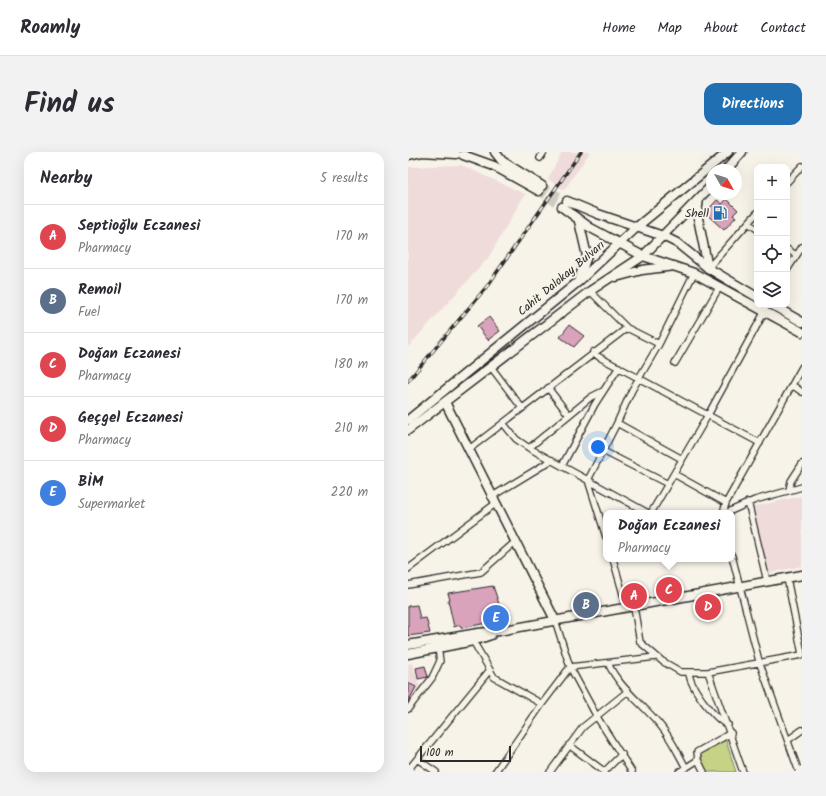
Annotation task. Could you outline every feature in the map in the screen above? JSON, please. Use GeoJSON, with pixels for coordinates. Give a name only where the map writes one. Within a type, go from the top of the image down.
{"type":"FeatureCollection","features":[{"type":"Feature","properties":{"kind":"main road"},"geometry":{"type":"LineString","coordinates":[[408,155],[422,152],[460,153],[494,166],[541,188],[502,161],[495,152]]}},
{"type":"Feature","properties":{"kind":"main road","name":"Cahit Dalokay Bulvarı"},"geometry":{"type":"LineString","coordinates":[[408,420],[578,282],[638,226],[728,152]]}},
{"type":"Feature","properties":{"kind":"main road"},"geometry":{"type":"LineString","coordinates":[[731,164],[742,152]]}},
{"type":"Feature","properties":{"kind":"main road"},"geometry":{"type":"LineString","coordinates":[[408,430],[590,291],[642,256],[664,236],[706,191]]}},
{"type":"Feature","properties":{"kind":"main road"},"geometry":{"type":"LineString","coordinates":[[699,199],[697,213],[708,268]]}},
{"type":"Feature","properties":{"kind":"main road"},"geometry":{"type":"LineString","coordinates":[[754,295],[708,268],[678,243],[664,236],[638,226],[564,204],[579,221],[642,256],[694,273],[754,302]]}},
{"type":"Feature","properties":{"kind":"main road"},"geometry":{"type":"LineString","coordinates":[[578,282],[587,256],[579,221]]}},
{"type":"Feature","properties":{"kind":"main road"},"geometry":{"type":"LineString","coordinates":[[607,280],[642,270],[674,266]]}},
{"type":"Feature","properties":{"kind":"main road"},"geometry":{"type":"LineString","coordinates":[[766,308],[802,332]]}},
{"type":"Feature","properties":{"kind":"main road"},"geometry":{"type":"LineString","coordinates":[[777,308],[802,322]]}},
{"type":"Feature","properties":{"kind":"main road"},"geometry":{"type":"LineString","coordinates":[[445,402],[493,500],[555,620]]}},
{"type":"Feature","properties":{"kind":"main road"},"geometry":{"type":"LineString","coordinates":[[408,645],[478,632],[499,631],[630,608],[767,581],[802,576]]}},
{"type":"Feature","properties":{"kind":"main road"},"geometry":{"type":"LineString","coordinates":[[408,654],[473,641],[499,631]]}},
{"type":"Feature","properties":{"kind":"street"},"geometry":{"type":"LineString","coordinates":[[540,158],[544,152]]}},
{"type":"Feature","properties":{"kind":"street"},"geometry":{"type":"LineString","coordinates":[[790,179],[802,166]]}},
{"type":"Feature","properties":{"kind":"street"},"geometry":{"type":"LineString","coordinates":[[708,268],[754,216]]}},
{"type":"Feature","properties":{"kind":"street"},"geometry":{"type":"LineString","coordinates":[[748,223],[754,227]]}},
{"type":"Feature","properties":{"kind":"street"},"geometry":{"type":"LineString","coordinates":[[790,249],[800,251],[790,266]]}},
{"type":"Feature","properties":{"kind":"street"},"geometry":{"type":"LineString","coordinates":[[603,528],[588,480],[638,377],[659,344],[694,273]]}},
{"type":"Feature","properties":{"kind":"street"},"geometry":{"type":"LineString","coordinates":[[675,363],[720,286]]}},
{"type":"Feature","properties":{"kind":"street"},"geometry":{"type":"LineString","coordinates":[[590,291],[627,328],[659,344]]}},
{"type":"Feature","properties":{"kind":"street"},"geometry":{"type":"LineString","coordinates":[[651,510],[668,484],[708,415],[766,308]]}},
{"type":"Feature","properties":{"kind":"street"},"geometry":{"type":"LineString","coordinates":[[468,450],[593,352],[627,328]]}},
{"type":"Feature","properties":{"kind":"street"},"geometry":{"type":"LineString","coordinates":[[593,352],[760,443]]}},
{"type":"Feature","properties":{"kind":"street"},"geometry":{"type":"LineString","coordinates":[[491,367],[522,408]]}},
{"type":"Feature","properties":{"kind":"street"},"geometry":{"type":"LineString","coordinates":[[562,466],[603,392],[619,367]]}},
{"type":"Feature","properties":{"kind":"street"},"geometry":{"type":"LineString","coordinates":[[725,510],[726,503],[802,367]]}},
{"type":"Feature","properties":{"kind":"street"},"geometry":{"type":"LineString","coordinates":[[792,386],[802,392]]}},
{"type":"Feature","properties":{"kind":"street"},"geometry":{"type":"LineString","coordinates":[[548,388],[569,415]]}},
{"type":"Feature","properties":{"kind":"street"},"geometry":{"type":"LineString","coordinates":[[528,448],[594,395],[603,392]]}},
{"type":"Feature","properties":{"kind":"street"},"geometry":{"type":"LineString","coordinates":[[503,423],[516,439],[528,448],[643,510]]}},
{"type":"Feature","properties":{"kind":"street"},"geometry":{"type":"LineString","coordinates":[[617,423],[682,459]]}},
{"type":"Feature","properties":{"kind":"street"},"geometry":{"type":"LineString","coordinates":[[603,451],[668,484]]}},
{"type":"Feature","properties":{"kind":"street"},"geometry":{"type":"LineString","coordinates":[[408,569],[493,500],[552,460]]}},
{"type":"Feature","properties":{"kind":"street"},"geometry":{"type":"LineString","coordinates":[[789,490],[791,480],[802,464]]}},
{"type":"Feature","properties":{"kind":"street"},"geometry":{"type":"LineString","coordinates":[[674,474],[726,503]]}},
{"type":"Feature","properties":{"kind":"street"},"geometry":{"type":"LineString","coordinates":[[731,510],[748,502],[802,487]]}},
{"type":"Feature","properties":{"kind":"street"},"geometry":{"type":"LineString","coordinates":[[748,502],[767,581]]}},
{"type":"Feature","properties":{"kind":"street"},"geometry":{"type":"LineString","coordinates":[[408,585],[482,572],[515,542]]}},
{"type":"Feature","properties":{"kind":"street"},"geometry":{"type":"LineString","coordinates":[[614,562],[640,642],[656,657],[673,668],[688,673],[708,672],[802,654],[787,578]]}},
{"type":"Feature","properties":{"kind":"street"},"geometry":{"type":"LineString","coordinates":[[733,562],[759,662],[799,772]]}},
{"type":"Feature","properties":{"kind":"street"},"geometry":{"type":"LineString","coordinates":[[555,620],[570,667],[597,717],[622,754],[632,772]]}},
{"type":"Feature","properties":{"kind":"street"},"geometry":{"type":"LineString","coordinates":[[473,641],[489,671],[494,677],[542,704]]}},
{"type":"Feature","properties":{"kind":"street"},"geometry":{"type":"LineString","coordinates":[[408,709],[432,678],[438,667],[440,661],[438,648]]}},
{"type":"Feature","properties":{"kind":"street"},"geometry":{"type":"LineString","coordinates":[[495,772],[542,704],[570,667],[656,657]]}},
{"type":"Feature","properties":{"kind":"street"},"geometry":{"type":"LineString","coordinates":[[608,663],[616,677],[628,692],[664,729],[686,768]]}},
{"type":"Feature","properties":{"kind":"street"},"geometry":{"type":"LineString","coordinates":[[408,770],[489,671]]}},
{"type":"Feature","properties":{"kind":"street"},"geometry":{"type":"LineString","coordinates":[[708,672],[728,725],[743,772]]}},
{"type":"Feature","properties":{"kind":"street"},"geometry":{"type":"LineString","coordinates":[[688,673],[691,685],[696,694],[721,721],[728,725]]}},
{"type":"Feature","properties":{"kind":"street"},"geometry":{"type":"LineString","coordinates":[[550,772],[583,727],[628,692]]}},
{"type":"Feature","properties":{"kind":"street"},"geometry":{"type":"LineString","coordinates":[[788,740],[802,730]]}},
{"type":"Feature","properties":{"kind":"street"},"geometry":{"type":"LineString","coordinates":[[704,772],[698,760],[697,752],[730,732]]}},
{"type":"Feature","properties":{"kind":"street"},"geometry":{"type":"LineString","coordinates":[[569,745],[604,772],[622,754]]}},
{"type":"Feature","properties":{"kind":"street"},"geometry":{"type":"LineString","coordinates":[[417,759],[436,772]]}},
{"type":"Feature","properties":{"kind":"street"},"geometry":{"type":"LineString","coordinates":[[679,772],[698,760]]}},
{"type":"Feature","properties":{"kind":"shaded area"},"geometry":{"type":"Polygon","coordinates":[[[562,152],[590,152],[564,190],[548,179],[562,152]]]}},
{"type":"Feature","properties":{"kind":"shaded area"},"geometry":{"type":"Polygon","coordinates":[[[461,165],[525,194],[488,258],[408,347],[408,167],[461,165]]]}},
{"type":"Feature","properties":{"kind":"shaded area"},"geometry":{"type":"Polygon","coordinates":[[[802,496],[802,566],[769,573],[753,507],[802,496]]]}},
{"type":"Feature","properties":{"kind":"shaded area"},"geometry":{"type":"Polygon","coordinates":[[[412,663],[420,688],[408,703],[408,664],[412,663]]]}},
{"type":"Feature","properties":{"kind":"green space"},"geometry":{"type":"Polygon","coordinates":[[[725,738],[736,772],[707,772],[702,761],[701,752],[725,738]]]}},
{"type":"Feature","properties":{"kind":"building"},"geometry":{"type":"Polygon","coordinates":[[[717,200],[722,204],[728,200],[738,210],[733,215],[736,217],[724,230],[705,213],[717,200]]]}},
{"type":"Feature","properties":{"kind":"building"},"geometry":{"type":"Polygon","coordinates":[[[489,317],[500,331],[488,340],[477,326],[489,317]]]}},
{"type":"Feature","properties":{"kind":"building"},"geometry":{"type":"Polygon","coordinates":[[[569,325],[584,336],[574,347],[560,337],[569,325]]]}},
{"type":"Feature","properties":{"kind":"building"},"geometry":{"type":"Polygon","coordinates":[[[493,586],[502,613],[500,613],[501,620],[462,628],[460,625],[454,627],[448,600],[450,600],[448,593],[493,586]]]}},
{"type":"Feature","properties":{"kind":"building"},"geometry":{"type":"Polygon","coordinates":[[[417,605],[420,619],[426,618],[430,633],[408,636],[408,606],[417,605]]]}},
{"type":"Feature","properties":{"kind":"building"},"geometry":{"type":"Polygon","coordinates":[[[425,666],[428,677],[418,679],[416,668],[425,666]]]}},
{"type":"Feature","properties":{"kind":"building"},"geometry":{"type":"Polygon","coordinates":[[[408,683],[416,687],[408,702],[408,683]]]}},
{"type":"Feature","properties":{"kind":"tunnel"},"geometry":{"type":"LineString","coordinates":[[542,186],[567,201]]}},
{"type":"Feature","properties":{"kind":"tunnel"},"geometry":{"type":"LineString","coordinates":[[539,191],[562,207]]}},
{"type":"Feature","properties":{"kind":"railway"},"geometry":{"type":"LineString","coordinates":[[408,381],[488,285],[581,152]]}},
{"type":"Feature","properties":{"kind":"place","name":"Shell"},"geometry":{"type":"Point","coordinates":[720,213]}},
{"type":"Feature","properties":{"kind":"place","name":"Doğan Eczanesi"},"geometry":{"type":"Point","coordinates":[669,590]}},
{"type":"Feature","properties":{"kind":"place","name":"Septioğlu Eczanesi"},"geometry":{"type":"Point","coordinates":[634,596]}},
{"type":"Feature","properties":{"kind":"place","name":"Remoil"},"geometry":{"type":"Point","coordinates":[586,605]}},
{"type":"Feature","properties":{"kind":"place","name":"Geçgel Eczanesi"},"geometry":{"type":"Point","coordinates":[708,607]}},
{"type":"Feature","properties":{"kind":"place","name":"BİM"},"geometry":{"type":"Point","coordinates":[496,618]}}]}
